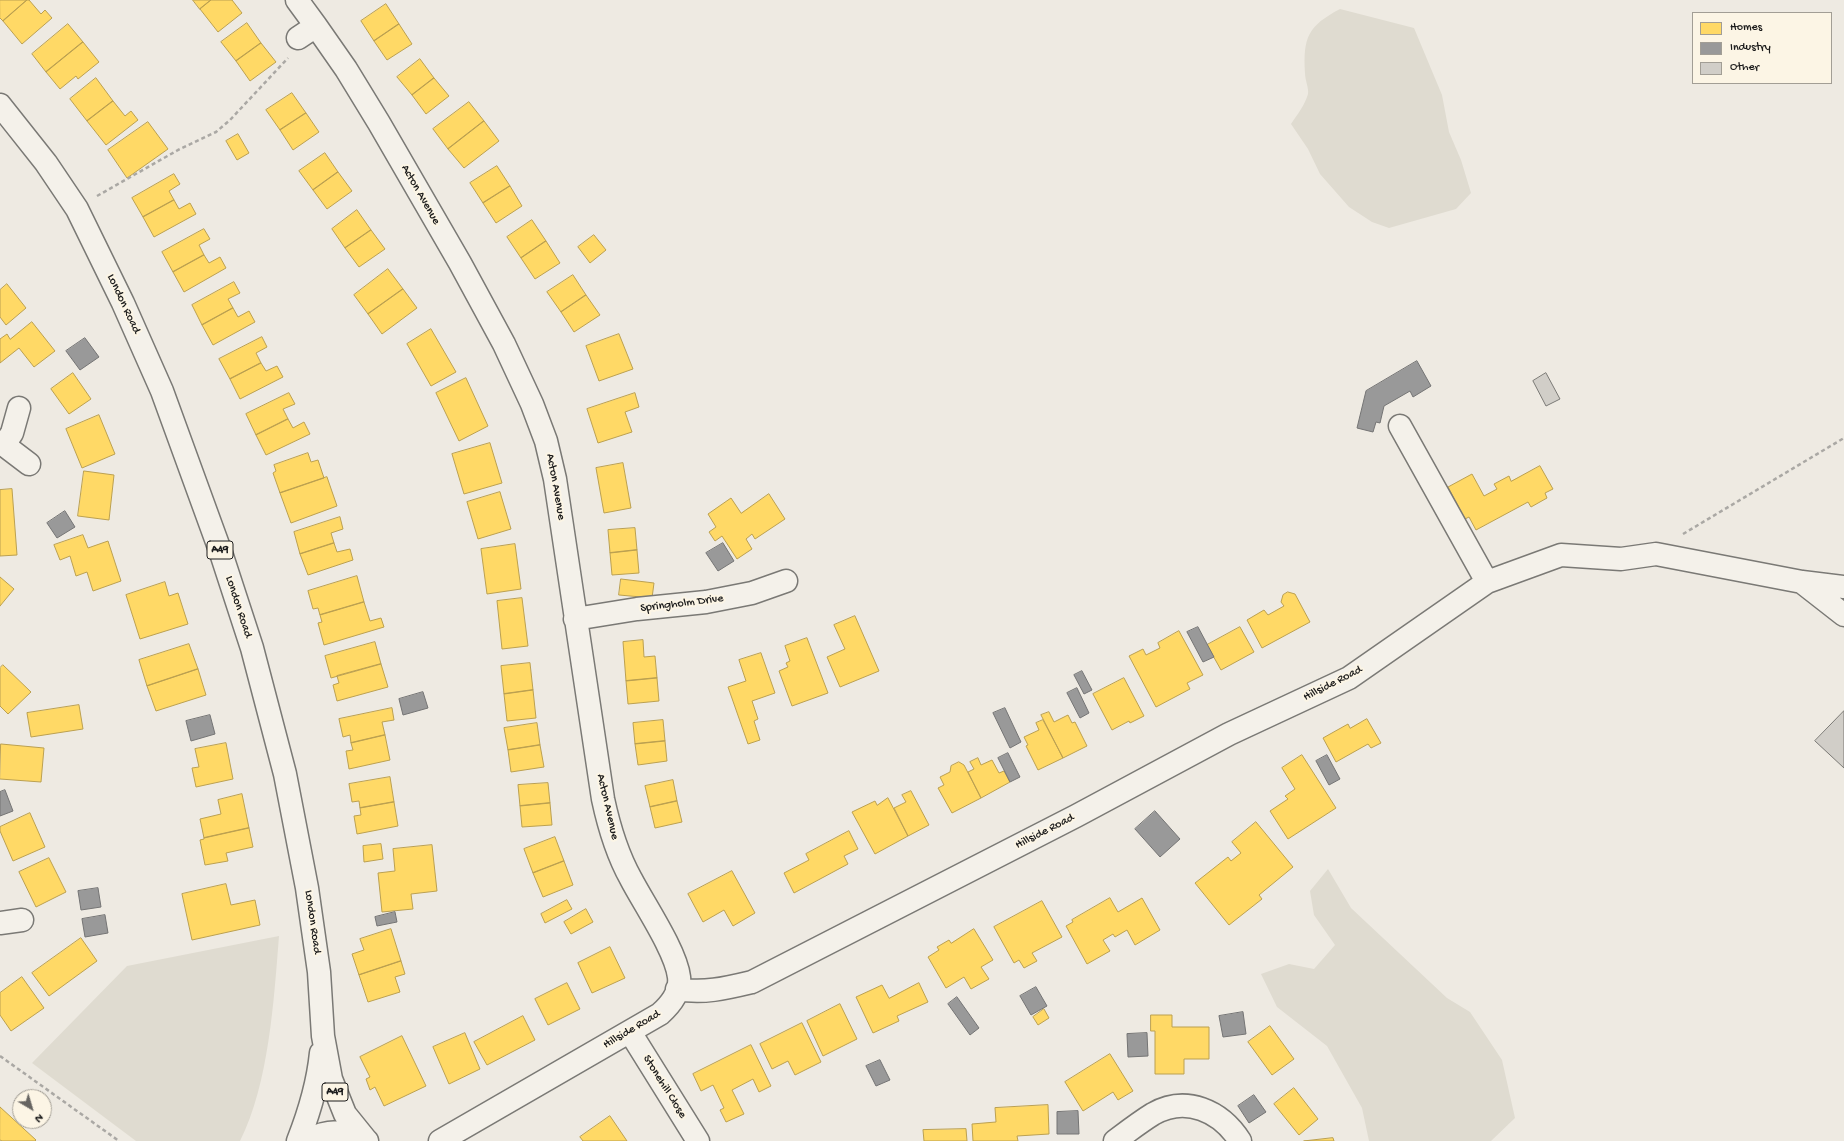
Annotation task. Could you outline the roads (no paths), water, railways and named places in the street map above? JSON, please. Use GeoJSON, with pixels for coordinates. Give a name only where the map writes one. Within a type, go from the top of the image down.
{"type":"FeatureCollection","features":[{"type":"Feature","properties":{"kind":"main road","name":"Acton Avenue"},"geometry":{"type":"LineString","coordinates":[[297,0],[350,76],[460,263],[504,344],[532,404],[546,441],[555,479],[603,799],[609,826],[619,855],[630,878],[672,954],[679,979],[677,989]]}},
{"type":"Feature","properties":{"kind":"main road"},"geometry":{"type":"LineString","coordinates":[[298,38],[316,26]]}},
{"type":"Feature","properties":{"kind":"main road","name":"London Road"},"geometry":{"type":"LineString","coordinates":[[0,106],[46,163],[77,209],[123,304],[162,391],[221,553],[252,648],[285,774],[308,888],[319,972],[323,1036],[330,1072],[337,1096],[345,1114],[366,1141]]}},
{"type":"Feature","properties":{"kind":"main road"},"geometry":{"type":"LineString","coordinates":[[19,408],[12,433],[2,447],[29,464]]}},
{"type":"Feature","properties":{"kind":"main road"},"geometry":{"type":"LineString","coordinates":[[1400,426],[1487,582]]}},
{"type":"Feature","properties":{"kind":"main road","name":"Hillside Road"},"geometry":{"type":"LineString","coordinates":[[439,1140],[660,1014],[669,1006],[677,989],[690,992],[707,991],[752,982],[1076,816],[1229,734],[1349,678],[1487,582],[1561,556],[1621,559],[1656,554],[1802,582],[1844,588]]}},
{"type":"Feature","properties":{"kind":"main road","name":"Springholm Drive"},"geometry":{"type":"LineString","coordinates":[[575,619],[637,609],[706,602],[752,593],[786,581]]}},
{"type":"Feature","properties":{"kind":"main road"},"geometry":{"type":"LineString","coordinates":[[1802,582],[1844,615]]}},
{"type":"Feature","properties":{"kind":"main road","name":"Stonehill Close"},"geometry":{"type":"LineString","coordinates":[[630,1032],[698,1141]]}},
{"type":"Feature","properties":{"kind":"main road","name":"London Road"},"geometry":{"type":"LineString","coordinates":[[298,1141],[307,1117],[316,1084],[323,1036]]}},
{"type":"Feature","properties":{"kind":"main road"},"geometry":{"type":"LineString","coordinates":[[1115,1141],[1154,1114],[1170,1107],[1185,1105],[1199,1107],[1213,1113],[1225,1123],[1240,1141]]}},
{"type":"Feature","properties":{"kind":"main road","name":"A49"},"geometry":{"type":"LineString","coordinates":[[308,1141],[325,1134],[341,1132],[357,1136],[366,1141]]}}]}
